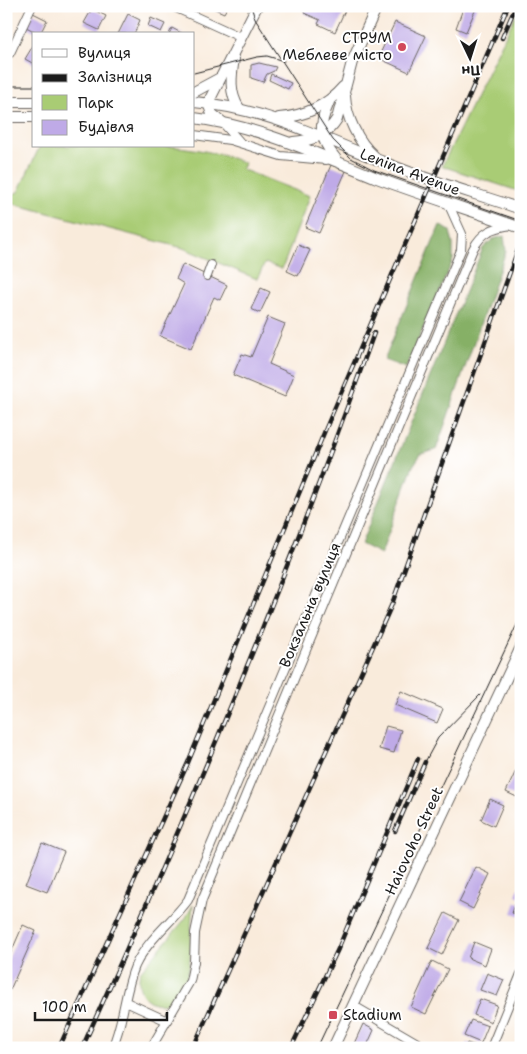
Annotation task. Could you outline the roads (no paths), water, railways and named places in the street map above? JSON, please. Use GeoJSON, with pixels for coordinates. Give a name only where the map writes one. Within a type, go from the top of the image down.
{"type":"FeatureCollection","features":[{"type":"Feature","properties":{"kind":"main road"},"geometry":{"type":"LineString","coordinates":[[222,123],[212,114],[208,103],[257,6]]}},
{"type":"Feature","properties":{"kind":"main road"},"geometry":{"type":"LineString","coordinates":[[290,142],[322,135],[332,127],[337,119],[345,85],[377,6]]}},
{"type":"Feature","properties":{"kind":"main road"},"geometry":{"type":"LineString","coordinates":[[236,47],[231,87],[234,101],[239,108]]}},
{"type":"Feature","properties":{"kind":"main road"},"geometry":{"type":"LineString","coordinates":[[195,92],[213,84],[223,75]]}},
{"type":"Feature","properties":{"kind":"main road"},"geometry":{"type":"LineString","coordinates":[[337,160],[326,147],[322,135],[321,121],[329,102],[345,85]]}},
{"type":"Feature","properties":{"kind":"main road","name":"Lenina Avenue"},"geometry":{"type":"LineString","coordinates":[[345,85],[345,103],[360,139],[381,162]]}},
{"type":"Feature","properties":{"kind":"main road"},"geometry":{"type":"LineString","coordinates":[[6,102],[32,102]]}},
{"type":"Feature","properties":{"kind":"main road","name":"Lenina Avenue"},"geometry":{"type":"LineString","coordinates":[[195,102],[239,108],[275,119],[322,135],[381,162],[521,209]]}},
{"type":"Feature","properties":{"kind":"main road"},"geometry":{"type":"LineString","coordinates":[[275,119],[296,116],[329,102]]}},
{"type":"Feature","properties":{"kind":"main road"},"geometry":{"type":"LineString","coordinates":[[6,117],[32,117]]}},
{"type":"Feature","properties":{"kind":"main road","name":"Lenina Avenue"},"geometry":{"type":"LineString","coordinates":[[195,118],[222,123],[290,142],[376,177],[517,226]]}},
{"type":"Feature","properties":{"kind":"main road","name":"Haiovoho Street"},"geometry":{"type":"LineString","coordinates":[[333,1048],[521,647]]}},
{"type":"Feature","properties":{"kind":"street"},"geometry":{"type":"LineString","coordinates":[[6,55],[10,53],[32,6]]}},
{"type":"Feature","properties":{"kind":"street"},"geometry":{"type":"LineString","coordinates":[[172,6],[240,37]]}},
{"type":"Feature","properties":{"kind":"street"},"geometry":{"type":"LineString","coordinates":[[222,123],[242,144]]}},
{"type":"Feature","properties":{"kind":"street"},"geometry":{"type":"LineString","coordinates":[[195,135],[217,137],[292,158],[337,160]]}},
{"type":"Feature","properties":{"kind":"street","name":"Вокзальна вулиця"},"geometry":{"type":"LineString","coordinates":[[112,1048],[120,1032],[134,968],[147,946],[175,918],[188,900],[462,250],[462,234],[448,203]]}},
{"type":"Feature","properties":{"kind":"street","name":"Вокзальна вулиця"},"geometry":{"type":"LineString","coordinates":[[151,1048],[165,1020],[187,988],[192,973],[195,933],[202,900],[473,249],[483,234],[496,227],[517,226]]}},
{"type":"Feature","properties":{"kind":"street"},"geometry":{"type":"LineString","coordinates":[[207,276],[211,265]]}},
{"type":"Feature","properties":{"kind":"street"},"geometry":{"type":"LineString","coordinates":[[491,1048],[521,974]]}},
{"type":"Feature","properties":{"kind":"street"},"geometry":{"type":"LineString","coordinates":[[126,1002],[165,1020]]}},
{"type":"Feature","properties":{"kind":"street"},"geometry":{"type":"LineString","coordinates":[[354,1006],[426,1048]]}},
{"type":"Feature","properties":{"kind":"tram line"},"geometry":{"type":"LineString","coordinates":[[251,6],[255,19],[333,140],[351,158],[374,170],[521,221]]}},
{"type":"Feature","properties":{"kind":"tram line"},"geometry":{"type":"LineString","coordinates":[[195,73],[257,57],[267,56],[284,61]]}},
{"type":"Feature","properties":{"kind":"tram line"},"geometry":{"type":"LineString","coordinates":[[6,86],[32,86]]}},
{"type":"Feature","properties":{"kind":"tram line"},"geometry":{"type":"LineString","coordinates":[[317,1048],[521,616]]}},
{"type":"Feature","properties":{"kind":"tram line"},"geometry":{"type":"LineString","coordinates":[[425,762],[438,738],[480,695]]}},
{"type":"Feature","properties":{"kind":"railway"},"geometry":{"type":"LineString","coordinates":[[59,1048],[187,765],[326,428],[508,6]]}},
{"type":"Feature","properties":{"kind":"railway"},"geometry":{"type":"LineString","coordinates":[[502,38],[516,6]]}},
{"type":"Feature","properties":{"kind":"railway"},"geometry":{"type":"LineString","coordinates":[[193,1048],[392,604],[521,241]]}},
{"type":"Feature","properties":{"kind":"railway"},"geometry":{"type":"LineString","coordinates":[[82,1048],[161,872],[236,694],[307,514],[374,333]]}},
{"type":"Feature","properties":{"kind":"railway"},"geometry":{"type":"LineString","coordinates":[[291,1048],[338,949],[418,759]]}},
{"type":"Feature","properties":{"kind":"railway"},"geometry":{"type":"LineString","coordinates":[[395,831],[425,762]]}},
{"type":"Feature","properties":{"kind":"place","name":"СТРУМ Меблеве місто"},"geometry":{"type":"Point","coordinates":[402,47]}},
{"type":"Feature","properties":{"kind":"place","name":"Stadium"},"geometry":{"type":"Point","coordinates":[333,1015]}}]}
